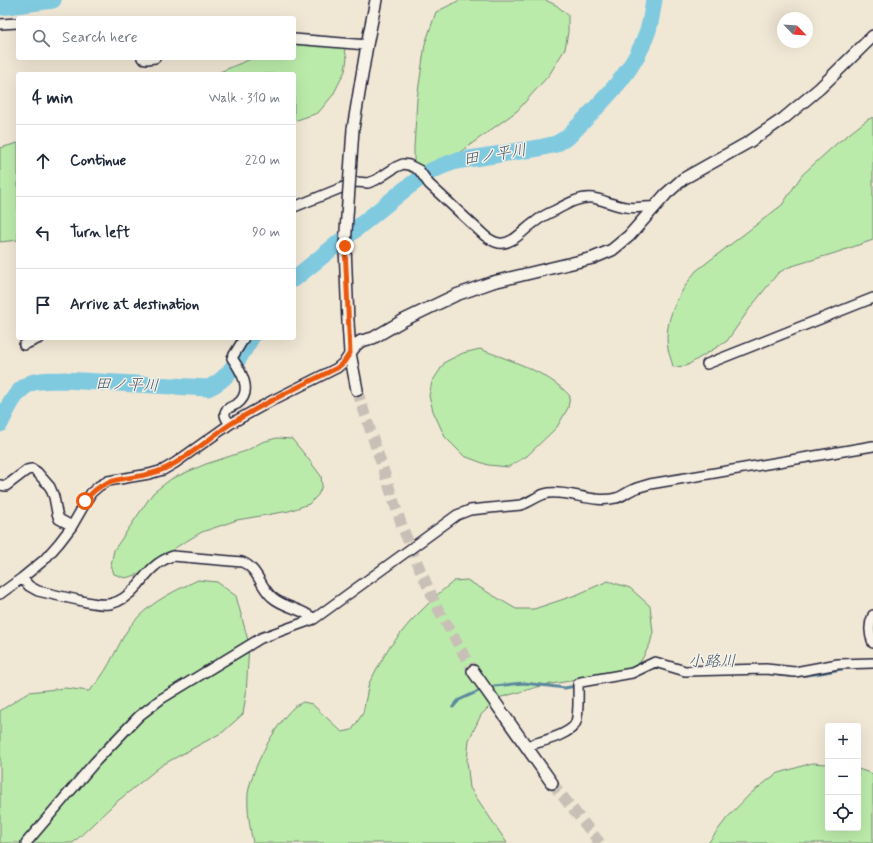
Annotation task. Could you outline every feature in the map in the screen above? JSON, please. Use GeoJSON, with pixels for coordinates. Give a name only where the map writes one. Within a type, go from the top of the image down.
{"type":"FeatureCollection","features":[{"type":"Feature","properties":{"kind":"street"},"geometry":{"type":"LineString","coordinates":[[357,390],[350,353],[345,246],[353,129],[371,21],[376,0]]}},
{"type":"Feature","properties":{"kind":"street"},"geometry":{"type":"LineString","coordinates":[[0,24],[16,23]]}},
{"type":"Feature","properties":{"kind":"street"},"geometry":{"type":"LineString","coordinates":[[0,594],[22,578],[49,554],[72,526],[91,493],[99,486],[108,482],[163,470],[230,424],[273,400],[337,368],[344,362],[356,345],[362,341],[373,338],[404,320],[456,295],[493,282],[593,258],[612,250],[629,236],[653,207],[684,179],[749,142],[783,119],[820,88],[873,36]]}},
{"type":"Feature","properties":{"kind":"street"},"geometry":{"type":"LineString","coordinates":[[296,39],[367,44]]}},
{"type":"Feature","properties":{"kind":"street"},"geometry":{"type":"LineString","coordinates":[[296,206],[356,182],[376,180],[403,164],[414,167],[429,184],[485,236],[494,242],[499,243],[506,242],[516,237],[534,222],[580,199],[594,198],[619,206],[634,208],[647,206],[653,207]]}},
{"type":"Feature","properties":{"kind":"street"},"geometry":{"type":"LineString","coordinates":[[707,364],[873,298]]}},
{"type":"Feature","properties":{"kind":"street"},"geometry":{"type":"LineString","coordinates":[[24,345],[35,340]]}},
{"type":"Feature","properties":{"kind":"street"},"geometry":{"type":"LineString","coordinates":[[230,424],[225,417],[225,414],[227,410],[242,399],[245,394],[246,386],[244,378],[232,358],[244,340]]}},
{"type":"Feature","properties":{"kind":"street"},"geometry":{"type":"LineString","coordinates":[[26,843],[95,762],[139,716],[161,699],[260,638],[314,619],[419,541],[457,515],[470,510],[522,505],[529,503],[537,497],[547,493],[564,492],[602,500],[617,498],[634,489],[650,484],[873,446]]}},
{"type":"Feature","properties":{"kind":"street"},"geometry":{"type":"LineString","coordinates":[[0,485],[6,486],[27,470],[32,469],[37,472],[50,486],[59,520],[72,526]]}},
{"type":"Feature","properties":{"kind":"street"},"geometry":{"type":"LineString","coordinates":[[22,578],[29,586],[38,591],[99,605],[113,603],[125,598],[152,567],[163,559],[173,556],[242,562],[248,564],[254,570],[265,590],[272,598],[305,612],[314,619]]}},
{"type":"Feature","properties":{"kind":"street"},"geometry":{"type":"LineString","coordinates":[[873,615],[870,623],[871,638],[873,643]]}},
{"type":"Feature","properties":{"kind":"street"},"geometry":{"type":"LineString","coordinates":[[526,746],[565,733],[574,727],[576,722],[578,684],[581,682],[632,673],[655,662],[685,671],[766,669],[795,672],[838,664],[873,663]]}},
{"type":"Feature","properties":{"kind":"street"},"geometry":{"type":"LineString","coordinates":[[473,671],[552,783]]}},
{"type":"Feature","properties":{"kind":"green space"},"geometry":{"type":"Polygon","coordinates":[[[460,0],[545,0],[556,5],[568,15],[568,32],[565,49],[549,75],[517,111],[456,155],[430,169],[417,173],[414,163],[414,148],[417,99],[425,44],[436,12],[460,0]]]}},
{"type":"Feature","properties":{"kind":"green space"},"geometry":{"type":"Polygon","coordinates":[[[322,39],[344,47],[347,58],[345,71],[333,95],[318,113],[296,120],[296,72],[220,72],[248,60],[296,60],[296,46],[322,39]]]}},
{"type":"Feature","properties":{"kind":"green space"},"geometry":{"type":"Polygon","coordinates":[[[873,117],[873,240],[789,267],[778,273],[750,308],[727,341],[686,366],[673,367],[668,351],[667,338],[670,317],[678,298],[696,271],[782,205],[802,175],[836,144],[873,117]]]}},
{"type":"Feature","properties":{"kind":"green space"},"geometry":{"type":"Polygon","coordinates":[[[16,144],[16,240],[0,242],[0,148],[16,144]]]}},
{"type":"Feature","properties":{"kind":"green space"},"geometry":{"type":"Polygon","coordinates":[[[480,349],[540,373],[561,387],[570,396],[568,408],[557,427],[527,456],[508,467],[488,465],[464,456],[445,437],[433,411],[429,396],[432,382],[445,362],[463,353],[480,349]]]}},
{"type":"Feature","properties":{"kind":"green space"},"geometry":{"type":"Polygon","coordinates":[[[277,438],[292,439],[321,476],[322,486],[318,495],[309,504],[289,511],[237,520],[202,532],[178,546],[140,574],[125,578],[114,574],[111,565],[114,550],[153,493],[171,479],[206,464],[246,451],[262,442],[277,438]]]}},
{"type":"Feature","properties":{"kind":"green space"},"geometry":{"type":"Polygon","coordinates":[[[198,580],[217,582],[236,596],[249,644],[246,695],[243,714],[223,732],[162,765],[114,804],[73,843],[0,843],[0,711],[29,692],[65,688],[89,691],[95,685],[109,664],[132,624],[157,601],[198,580]]]}},
{"type":"Feature","properties":{"kind":"green space"},"geometry":{"type":"Polygon","coordinates":[[[467,580],[516,609],[534,609],[576,595],[608,581],[630,588],[650,606],[653,632],[650,644],[641,661],[626,672],[545,685],[498,698],[481,715],[469,740],[467,761],[470,788],[507,843],[253,843],[248,806],[250,784],[265,748],[286,716],[294,707],[303,702],[312,704],[342,732],[352,730],[363,713],[369,683],[388,649],[410,622],[438,594],[454,581],[467,580]]]}},
{"type":"Feature","properties":{"kind":"green space"},"geometry":{"type":"Polygon","coordinates":[[[812,763],[825,764],[825,831],[861,831],[861,770],[873,774],[873,843],[708,843],[727,818],[750,794],[776,774],[812,763]]]}},
{"type":"Feature","properties":{"kind":"waterway"},"geometry":{"type":"LineString","coordinates":[[0,7],[53,0]]}},
{"type":"Feature","properties":{"kind":"waterway","name":"田ノ平川"},"geometry":{"type":"LineString","coordinates":[[296,277],[427,173],[456,161],[539,148],[556,144],[568,137],[614,89],[633,62],[641,48],[648,29],[654,0]]}},
{"type":"Feature","properties":{"kind":"waterway","name":"田ノ平川"},"geometry":{"type":"LineString","coordinates":[[0,424],[15,396],[24,387],[37,381],[64,380],[208,388],[223,379],[238,360],[250,340]]}},
{"type":"Feature","properties":{"kind":"waterway","name":"小路川"},"geometry":{"type":"LineString","coordinates":[[773,674],[799,676],[842,669]]}},
{"type":"Feature","properties":{"kind":"waterway","name":"小路川"},"geometry":{"type":"LineString","coordinates":[[494,686],[524,683],[565,688],[575,686]]}},
{"type":"Feature","properties":{"kind":"waterway","name":"小路川"},"geometry":{"type":"LineString","coordinates":[[453,707],[459,700],[479,691]]}},
{"type":"Feature","properties":{"kind":"tunnel"},"geometry":{"type":"LineString","coordinates":[[357,390],[403,529],[437,607],[473,671]]}},
{"type":"Feature","properties":{"kind":"tunnel"},"geometry":{"type":"LineString","coordinates":[[552,783],[600,843]]}},
{"type":"Feature","properties":{"kind":"route"},"geometry":{"type":"LineString","coordinates":[[85,501],[99,486],[108,482],[163,470],[230,424],[273,400],[337,368],[344,362],[350,353],[345,246]]}}]}
